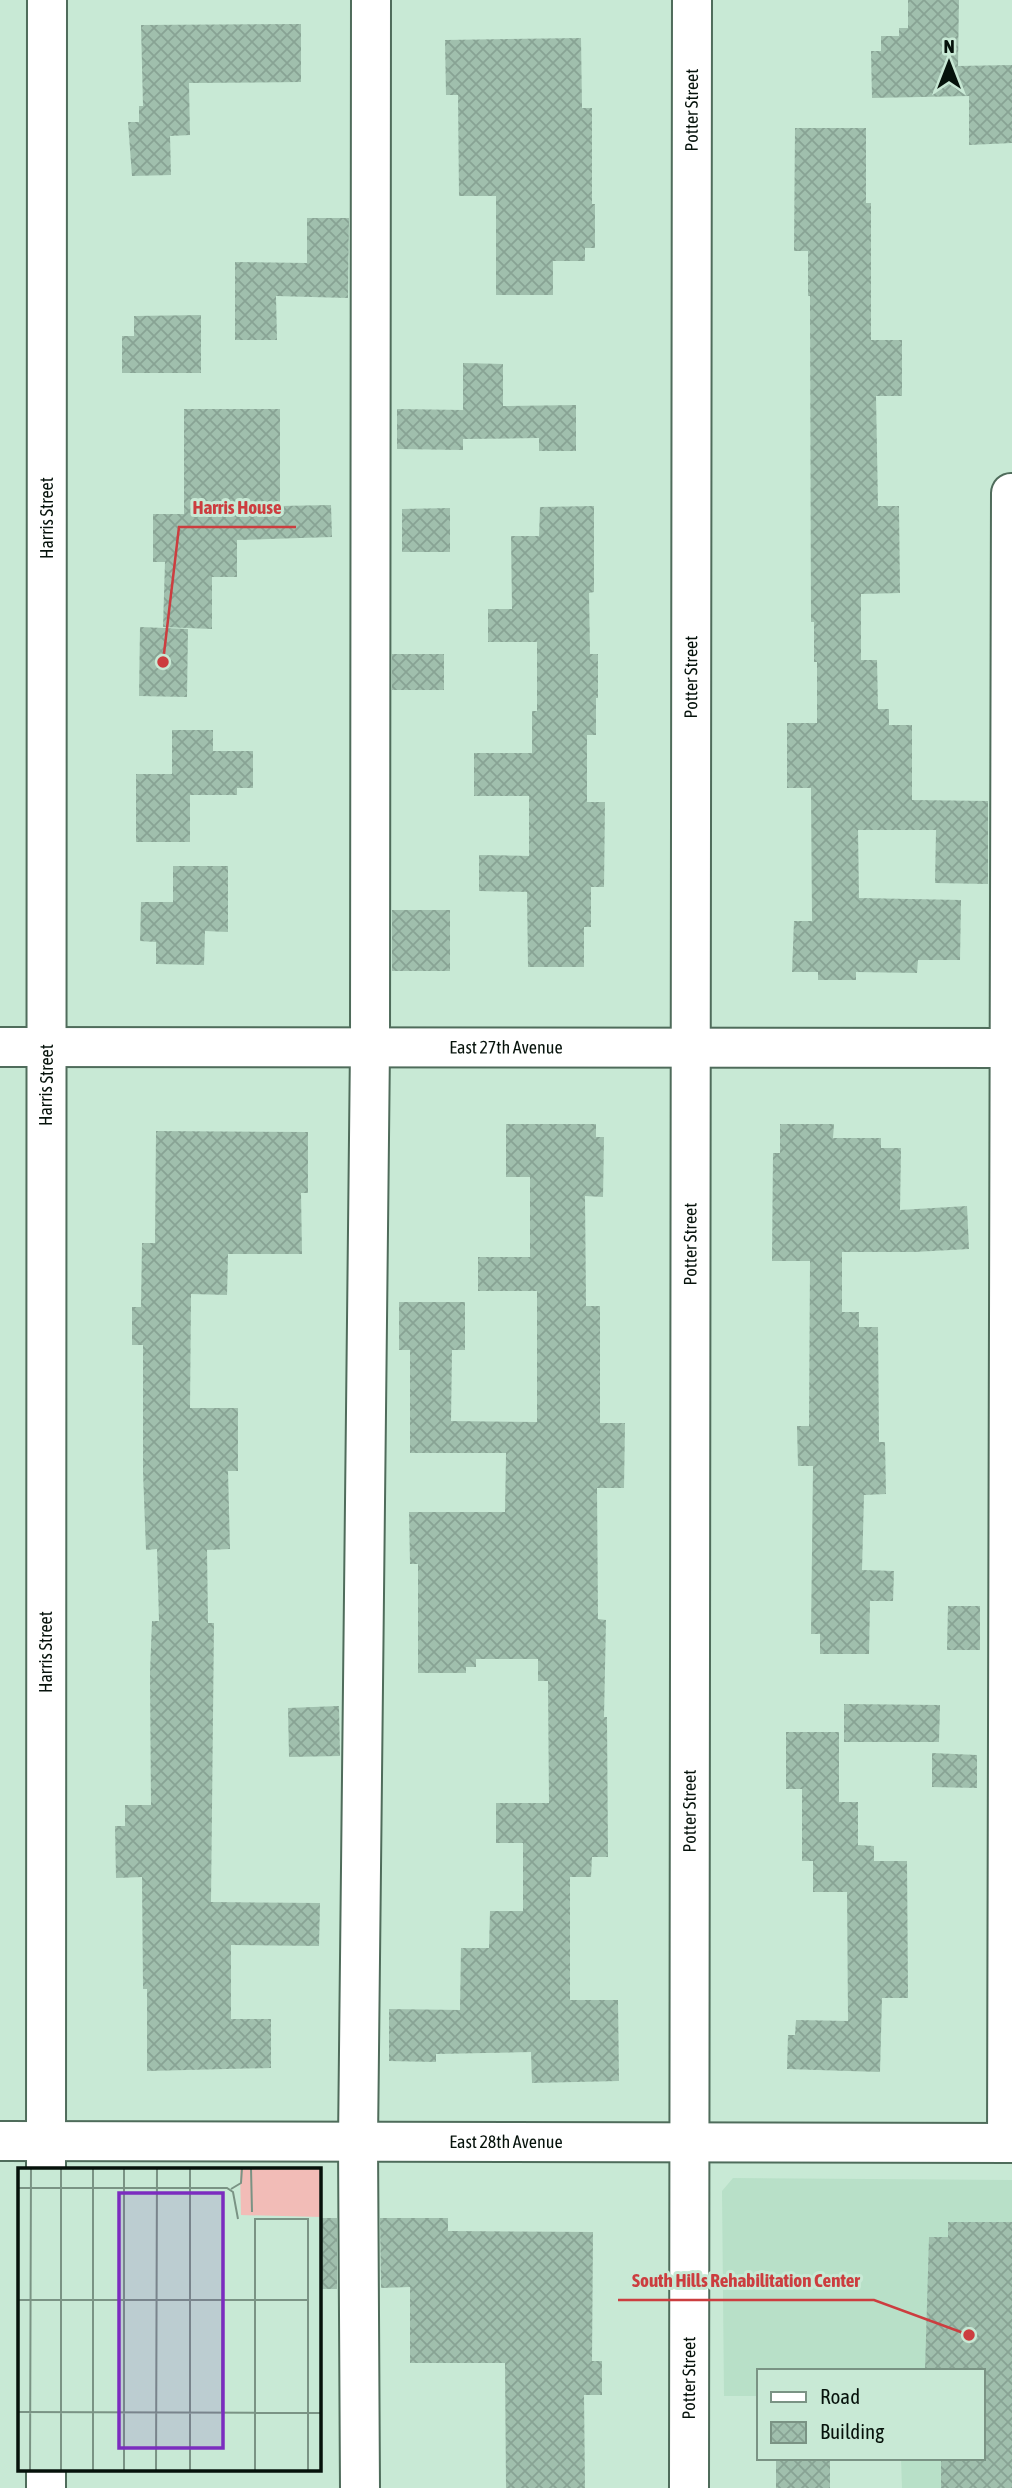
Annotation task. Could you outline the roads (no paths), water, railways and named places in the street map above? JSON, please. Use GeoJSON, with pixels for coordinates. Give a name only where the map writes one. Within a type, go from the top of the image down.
{"type":"FeatureCollection","features":[{"type":"Feature","properties":{"kind":"street","name":"Harris Street"},"geometry":{"type":"LineString","coordinates":[[46,2156],[47,0]]}},
{"type":"Feature","properties":{"kind":"street"},"geometry":{"type":"LineString","coordinates":[[360,2488],[358,2142],[370,1047],[371,0]]}},
{"type":"Feature","properties":{"kind":"street","name":"Potter Street"},"geometry":{"type":"LineString","coordinates":[[689,2488],[692,0]]}},
{"type":"Feature","properties":{"kind":"street"},"geometry":{"type":"LineString","coordinates":[[1010,2143],[1011,493]]}},
{"type":"Feature","properties":{"kind":"street","name":"East 27th Avenue"},"geometry":{"type":"LineString","coordinates":[[0,1047],[1011,1048]]}},
{"type":"Feature","properties":{"kind":"street","name":"East 28th Avenue"},"geometry":{"type":"LineString","coordinates":[[0,2141],[46,2156],[358,2142],[1010,2143]]}},
{"type":"Feature","properties":{"kind":"street"},"geometry":{"type":"LineString","coordinates":[[46,2470],[46,2488]]}},
{"type":"Feature","properties":{"kind":"place","name":"Harris House"},"geometry":{"type":"Point","coordinates":[163,662]}},
{"type":"Feature","properties":{"kind":"place","name":"South Hills Rehabilitation Center"},"geometry":{"type":"Point","coordinates":[969,2335]}}]}
